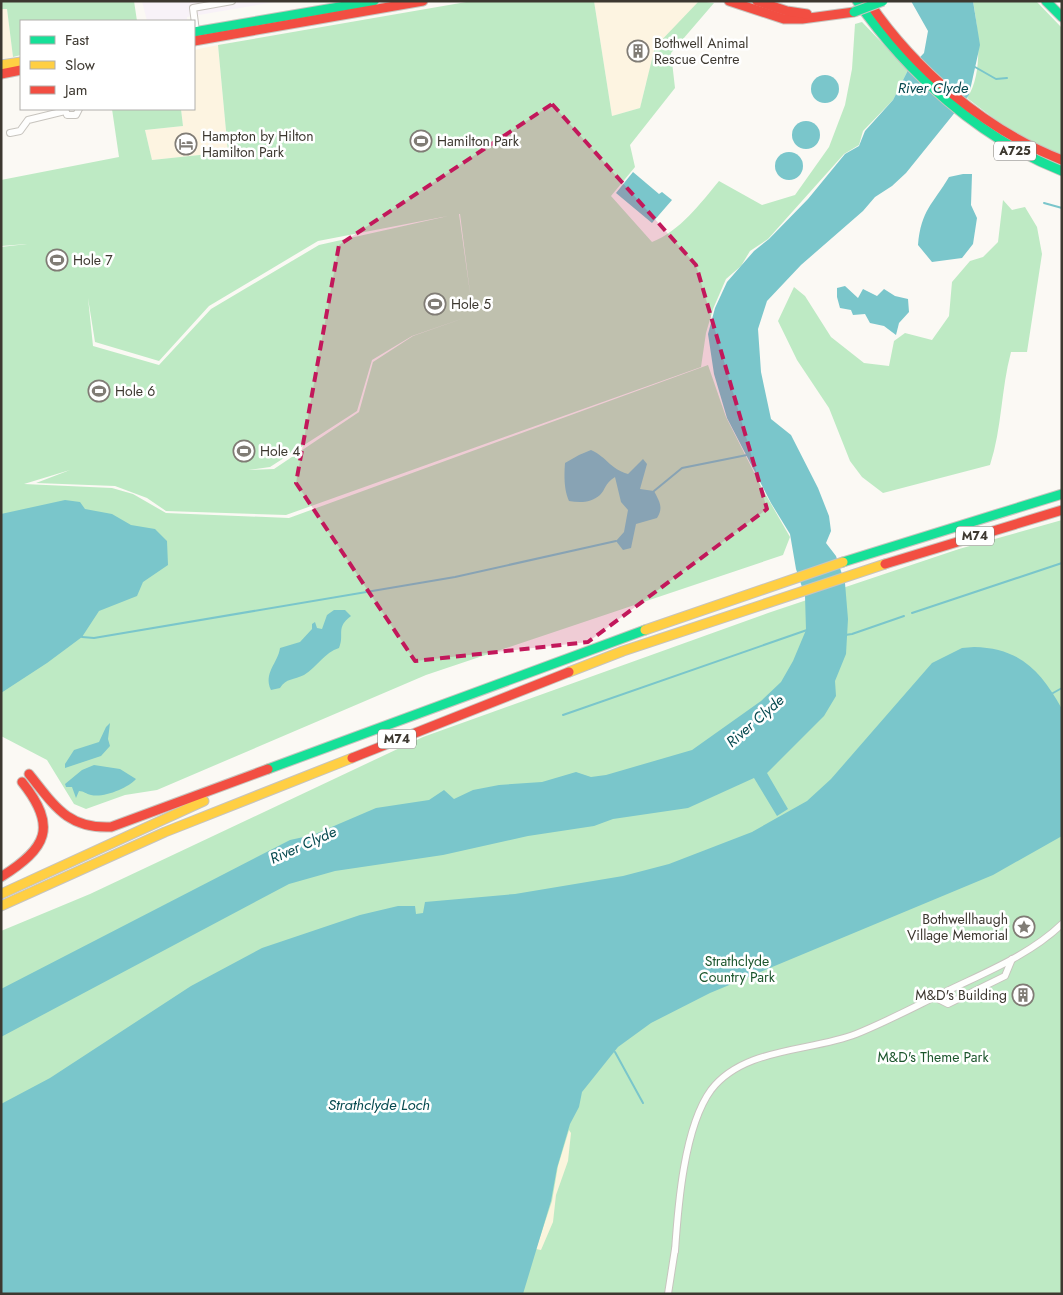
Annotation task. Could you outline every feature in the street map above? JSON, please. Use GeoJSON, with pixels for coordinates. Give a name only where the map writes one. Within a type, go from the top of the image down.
{"type":"FeatureCollection","features":[{"type":"Feature","properties":{"kind":"main road"},"geometry":{"type":"LineString","coordinates":[[195,36],[374,1]]}},
{"type":"Feature","properties":{"kind":"main road"},"geometry":{"type":"LineString","coordinates":[[195,36],[423,1]]}},
{"type":"Feature","properties":{"kind":"main road"},"geometry":{"type":"LineString","coordinates":[[729,1],[784,19],[854,12],[883,1]]}},
{"type":"Feature","properties":{"kind":"main road"},"geometry":{"type":"LineString","coordinates":[[757,1],[786,11],[819,16]]}},
{"type":"Feature","properties":{"kind":"main road","name":"A725"},"geometry":{"type":"LineString","coordinates":[[857,1],[880,33],[901,49],[976,119],[1014,151],[1062,171]]}},
{"type":"Feature","properties":{"kind":"main road","name":"A725"},"geometry":{"type":"LineString","coordinates":[[868,1],[901,49]]}},
{"type":"Feature","properties":{"kind":"main road"},"geometry":{"type":"LineString","coordinates":[[1046,1],[1062,17]]}},
{"type":"Feature","properties":{"kind":"main road"},"geometry":{"type":"LineString","coordinates":[[1057,1],[1062,6]]}},
{"type":"Feature","properties":{"kind":"main road"},"geometry":{"type":"LineString","coordinates":[[1,65],[20,62]]}},
{"type":"Feature","properties":{"kind":"main road"},"geometry":{"type":"LineString","coordinates":[[1,74],[20,70]]}},
{"type":"Feature","properties":{"kind":"main road","name":"A725"},"geometry":{"type":"LineString","coordinates":[[976,119],[1020,142],[1062,160]]}},
{"type":"Feature","properties":{"kind":"main road","name":"M74"},"geometry":{"type":"LineString","coordinates":[[1,894],[288,763],[753,591],[1059,494]]}},
{"type":"Feature","properties":{"kind":"main road","name":"M74"},"geometry":{"type":"LineString","coordinates":[[1,906],[165,832],[623,651],[890,562],[1061,511]]}},
{"type":"Feature","properties":{"kind":"main road"},"geometry":{"type":"LineString","coordinates":[[29,774],[63,816],[85,827],[99,829],[111,827],[288,763]]}},
{"type":"Feature","properties":{"kind":"main road"},"geometry":{"type":"LineString","coordinates":[[1,877],[20,866],[37,851],[45,830],[43,812],[36,797],[22,782]]}},
{"type":"Feature","properties":{"kind":"street"},"geometry":{"type":"LineString","coordinates":[[194,20],[193,8],[232,1]]}},
{"type":"Feature","properties":{"kind":"street"},"geometry":{"type":"LineString","coordinates":[[10,133],[20,130],[28,120],[65,110],[72,117],[76,115],[78,110]]}},
{"type":"Feature","properties":{"kind":"street"},"geometry":{"type":"LineString","coordinates":[[668,1294],[692,1128],[712,1089],[741,1066],[752,1061],[819,1046],[856,1034],[1012,959],[1062,924]]}},
{"type":"Feature","properties":{"kind":"street"},"geometry":{"type":"LineString","coordinates":[[934,997],[948,1004],[1006,976],[1012,959]]}},
{"type":"Feature","properties":{"kind":"street"},"geometry":{"type":"LineString","coordinates":[[675,1251],[697,1117]]}},
{"type":"Feature","properties":{"kind":"highlighted area"},"geometry":{"type":"Polygon","coordinates":[[[552,104],[696,265],[767,509],[588,642],[415,661],[296,483],[339,245],[552,104]]]}},
{"type":"Feature","properties":{"kind":"shaded area"},"geometry":{"type":"Polygon","coordinates":[[[142,1],[281,1],[187,17],[187,20],[147,20],[142,1]]]}},
{"type":"Feature","properties":{"kind":"shaded area"},"geometry":{"type":"Polygon","coordinates":[[[594,1],[699,1],[646,83],[640,108],[612,116],[594,1]]]}},
{"type":"Feature","properties":{"kind":"shaded area"},"geometry":{"type":"Polygon","coordinates":[[[1,9],[7,9],[13,57],[1,59],[1,9]]]}},
{"type":"Feature","properties":{"kind":"shaded area"},"geometry":{"type":"Polygon","coordinates":[[[218,45],[228,152],[152,160],[145,130],[183,126],[181,110],[195,110],[195,50],[218,45]]]}},
{"type":"Feature","properties":{"kind":"green space"},"geometry":{"type":"Polygon","coordinates":[[[1,1],[134,1],[137,20],[20,20],[20,55],[13,57],[7,9],[1,9],[1,1]]]}},
{"type":"Feature","properties":{"kind":"green space"},"geometry":{"type":"Polygon","coordinates":[[[472,1],[594,1],[612,116],[640,108],[655,47],[699,1],[714,3],[671,53],[675,88],[630,145],[635,167],[611,196],[652,242],[672,231],[680,224],[697,208],[719,181],[762,205],[795,195],[829,147],[845,105],[852,69],[855,24],[862,22],[908,70],[893,100],[863,131],[859,145],[844,154],[768,239],[750,251],[741,266],[726,279],[713,309],[706,333],[701,367],[286,515],[166,511],[147,498],[115,486],[36,483],[70,470],[24,484],[112,488],[133,494],[166,513],[289,518],[708,365],[726,417],[763,490],[790,537],[783,555],[426,675],[157,790],[125,795],[86,809],[74,804],[47,760],[1,736],[1,247],[27,244],[1,246],[1,180],[119,157],[112,110],[181,110],[183,126],[145,130],[152,160],[228,152],[218,45],[472,1]],[[459,214],[471,296],[460,214],[459,214]],[[448,216],[318,241],[209,306],[159,361],[95,342],[88,298],[93,346],[159,365],[211,309],[319,245],[448,216]],[[467,317],[412,336],[372,360],[357,411],[270,467],[248,470],[274,469],[359,412],[373,362],[413,336],[467,317]]]}},
{"type":"Feature","properties":{"kind":"green space"},"geometry":{"type":"Polygon","coordinates":[[[973,1],[1036,1],[1062,28],[1062,155],[1017,136],[967,98],[976,76],[978,64],[977,24],[973,1]]]}},
{"type":"Feature","properties":{"kind":"green space"},"geometry":{"type":"Polygon","coordinates":[[[1003,200],[1012,210],[1025,207],[1037,227],[1042,254],[1027,352],[1011,352],[997,437],[990,465],[883,493],[862,477],[850,461],[829,408],[797,360],[778,321],[794,287],[805,296],[831,337],[864,363],[889,366],[894,341],[905,333],[932,340],[949,316],[952,282],[970,261],[983,257],[998,242],[1003,200]]]}},
{"type":"Feature","properties":{"kind":"green space","name":"Strathclyde Country Park"},"geometry":{"type":"Polygon","coordinates":[[[1062,520],[1062,1294],[1,1294],[1,931],[90,894],[423,737],[768,613],[959,549],[1062,520]]]}},
{"type":"Feature","properties":{"kind":"sand"},"geometry":{"type":"Polygon","coordinates":[[[569,1130],[571,1133],[568,1161],[556,1195],[553,1222],[541,1250],[536,1249],[552,1201],[558,1166],[569,1130]]]}},
{"type":"Feature","properties":{"kind":"water","name":"River Clyde"},"geometry":{"type":"Polygon","coordinates":[[[911,1],[973,1],[980,45],[969,95],[906,173],[892,186],[875,197],[863,211],[801,265],[767,301],[758,329],[761,372],[771,419],[791,435],[818,488],[829,516],[831,531],[826,543],[836,556],[845,583],[848,619],[846,654],[835,681],[836,696],[824,716],[767,773],[788,809],[777,816],[754,778],[688,808],[613,819],[594,826],[528,836],[443,855],[335,871],[289,884],[1,1037],[1,989],[290,840],[313,835],[376,808],[429,800],[444,790],[454,799],[473,790],[499,785],[542,782],[576,772],[591,777],[606,775],[692,750],[761,701],[781,682],[793,661],[806,630],[805,596],[796,569],[790,534],[771,503],[727,418],[714,374],[708,334],[715,308],[727,282],[754,251],[769,239],[808,199],[845,154],[859,146],[865,131],[893,100],[908,70],[924,53],[928,31],[911,1]]]}},
{"type":"Feature","properties":{"kind":"water"},"geometry":{"type":"Polygon","coordinates":[[[825,75],[835,79],[839,89],[835,99],[825,103],[815,99],[811,89],[815,79],[825,75]]]}},
{"type":"Feature","properties":{"kind":"water"},"geometry":{"type":"Polygon","coordinates":[[[806,121],[816,125],[820,135],[816,145],[806,149],[796,145],[792,135],[796,125],[806,121]]]}},
{"type":"Feature","properties":{"kind":"water"},"geometry":{"type":"Polygon","coordinates":[[[789,152],[799,156],[803,166],[799,176],[789,180],[779,176],[775,166],[779,156],[789,152]]]}},
{"type":"Feature","properties":{"kind":"water"},"geometry":{"type":"Polygon","coordinates":[[[633,172],[659,194],[662,192],[672,200],[652,223],[616,193],[633,172]]]}},
{"type":"Feature","properties":{"kind":"water"},"geometry":{"type":"Polygon","coordinates":[[[972,174],[971,205],[977,218],[973,244],[962,258],[932,262],[918,245],[922,223],[929,208],[949,177],[972,174]]]}},
{"type":"Feature","properties":{"kind":"water"},"geometry":{"type":"Polygon","coordinates":[[[845,286],[858,298],[863,289],[877,296],[884,289],[895,296],[908,299],[909,312],[899,323],[896,335],[884,326],[870,323],[865,314],[853,315],[851,310],[840,308],[837,288],[845,286]]]}},
{"type":"Feature","properties":{"kind":"water"},"geometry":{"type":"Polygon","coordinates":[[[591,450],[617,469],[628,474],[643,459],[647,464],[640,489],[654,491],[660,504],[660,511],[657,518],[636,524],[631,548],[623,550],[616,541],[624,532],[628,510],[621,502],[615,477],[600,495],[593,500],[569,501],[565,483],[565,463],[591,450]]]}},
{"type":"Feature","properties":{"kind":"water"},"geometry":{"type":"Polygon","coordinates":[[[65,500],[80,502],[85,509],[112,514],[131,525],[155,529],[167,541],[168,565],[143,582],[137,596],[99,611],[82,637],[1,693],[1,514],[65,500]]]}},
{"type":"Feature","properties":{"kind":"water"},"geometry":{"type":"Polygon","coordinates":[[[334,610],[345,610],[351,616],[343,624],[339,648],[325,656],[304,675],[288,681],[280,688],[271,690],[269,684],[270,673],[280,648],[300,642],[312,629],[312,624],[315,622],[317,628],[322,629],[327,615],[334,610]]]}},
{"type":"Feature","properties":{"kind":"water","name":"Strathclyde Loch"},"geometry":{"type":"Polygon","coordinates":[[[962,648],[990,648],[1004,652],[1017,657],[1027,664],[1046,683],[1062,709],[1062,836],[993,875],[710,993],[651,1023],[618,1047],[582,1092],[579,1107],[570,1124],[557,1168],[551,1201],[523,1294],[1,1294],[1,1104],[50,1078],[191,986],[262,948],[360,915],[398,906],[415,906],[416,914],[423,913],[425,902],[515,894],[623,876],[669,864],[752,832],[807,801],[831,779],[932,663],[962,648]]]}},
{"type":"Feature","properties":{"kind":"water"},"geometry":{"type":"Polygon","coordinates":[[[110,723],[108,739],[110,746],[101,756],[65,768],[65,764],[74,750],[99,742],[110,723]]]}},
{"type":"Feature","properties":{"kind":"water"},"geometry":{"type":"Polygon","coordinates":[[[94,765],[120,769],[136,779],[122,789],[109,794],[96,796],[79,791],[76,798],[72,787],[66,787],[65,784],[82,770],[94,765]]]}},
{"type":"Feature","properties":{"kind":"waterway"},"geometry":{"type":"LineString","coordinates":[[975,67],[996,79],[1007,78]]}},
{"type":"Feature","properties":{"kind":"waterway"},"geometry":{"type":"LineString","coordinates":[[1044,203],[1062,208]]}},
{"type":"Feature","properties":{"kind":"waterway"},"geometry":{"type":"LineString","coordinates":[[654,491],[682,468],[747,455]]}},
{"type":"Feature","properties":{"kind":"waterway"},"geometry":{"type":"LineString","coordinates":[[82,637],[94,638],[455,577],[616,541]]}},
{"type":"Feature","properties":{"kind":"waterway"},"geometry":{"type":"LineString","coordinates":[[912,613],[1062,563]]}},
{"type":"Feature","properties":{"kind":"waterway"},"geometry":{"type":"LineString","coordinates":[[845,635],[904,616]]}},
{"type":"Feature","properties":{"kind":"waterway"},"geometry":{"type":"LineString","coordinates":[[563,715],[807,630]]}},
{"type":"Feature","properties":{"kind":"waterway"},"geometry":{"type":"LineString","coordinates":[[1053,693],[1062,688]]}},
{"type":"Feature","properties":{"kind":"waterway"},"geometry":{"type":"LineString","coordinates":[[615,1052],[643,1103]]}},
{"type":"Feature","properties":{"kind":"traffic: fast"},"geometry":{"type":"LineString","coordinates":[[195,32],[374,1]]}},
{"type":"Feature","properties":{"kind":"traffic: fast"},"geometry":{"type":"LineString","coordinates":[[857,1],[899,54],[948,101],[1002,141],[1062,171]]}},
{"type":"Feature","properties":{"kind":"traffic: fast"},"geometry":{"type":"LineString","coordinates":[[854,12],[883,1]]}},
{"type":"Feature","properties":{"kind":"traffic: fast"},"geometry":{"type":"LineString","coordinates":[[1046,1],[1062,17]]}},
{"type":"Feature","properties":{"kind":"traffic: fast"},"geometry":{"type":"LineString","coordinates":[[843,562],[1062,494]]}},
{"type":"Feature","properties":{"kind":"traffic: fast"},"geometry":{"type":"LineString","coordinates":[[268,769],[645,630]]}},
{"type":"Feature","properties":{"kind":"traffic: slow"},"geometry":{"type":"LineString","coordinates":[[1,65],[20,62]]}},
{"type":"Feature","properties":{"kind":"traffic: slow"},"geometry":{"type":"LineString","coordinates":[[645,630],[843,562]]}},
{"type":"Feature","properties":{"kind":"traffic: slow"},"geometry":{"type":"LineString","coordinates":[[569,672],[623,651],[885,564]]}},
{"type":"Feature","properties":{"kind":"traffic: slow"},"geometry":{"type":"LineString","coordinates":[[1,906],[165,832],[352,758]]}},
{"type":"Feature","properties":{"kind":"traffic: slow"},"geometry":{"type":"LineString","coordinates":[[1,894],[204,801]]}},
{"type":"Feature","properties":{"kind":"traffic: jam"},"geometry":{"type":"LineString","coordinates":[[195,41],[423,1]]}},
{"type":"Feature","properties":{"kind":"traffic: jam"},"geometry":{"type":"LineString","coordinates":[[729,1],[784,19],[802,19],[854,12]]}},
{"type":"Feature","properties":{"kind":"traffic: jam"},"geometry":{"type":"LineString","coordinates":[[757,1],[787,11],[807,14]]}},
{"type":"Feature","properties":{"kind":"traffic: jam"},"geometry":{"type":"LineString","coordinates":[[868,1],[907,50],[953,95],[1006,132],[1062,160]]}},
{"type":"Feature","properties":{"kind":"traffic: jam"},"geometry":{"type":"LineString","coordinates":[[1,74],[20,70]]}},
{"type":"Feature","properties":{"kind":"traffic: jam"},"geometry":{"type":"LineString","coordinates":[[885,564],[1062,510]]}},
{"type":"Feature","properties":{"kind":"traffic: jam"},"geometry":{"type":"LineString","coordinates":[[352,758],[569,672]]}},
{"type":"Feature","properties":{"kind":"traffic: jam"},"geometry":{"type":"LineString","coordinates":[[29,774],[54,805],[72,819],[96,827],[111,827],[268,769]]}},
{"type":"Feature","properties":{"kind":"traffic: jam"},"geometry":{"type":"LineString","coordinates":[[1,877],[29,856],[42,836],[43,824],[40,812],[22,782]]}},
{"type":"Feature","properties":{"kind":"place","name":"Bothwell Animal Rescue Centre"},"geometry":{"type":"Point","coordinates":[638,51]}},
{"type":"Feature","properties":{"kind":"place","name":"Hamilton Park"},"geometry":{"type":"Point","coordinates":[421,141]}},
{"type":"Feature","properties":{"kind":"place","name":"Hampton by Hilton Hamilton Park"},"geometry":{"type":"Point","coordinates":[186,144]}},
{"type":"Feature","properties":{"kind":"place","name":"Hole 7"},"geometry":{"type":"Point","coordinates":[57,260]}},
{"type":"Feature","properties":{"kind":"place","name":"Hole 5"},"geometry":{"type":"Point","coordinates":[435,304]}},
{"type":"Feature","properties":{"kind":"place","name":"Hole 6"},"geometry":{"type":"Point","coordinates":[99,391]}},
{"type":"Feature","properties":{"kind":"place","name":"Hole 4"},"geometry":{"type":"Point","coordinates":[244,451]}},
{"type":"Feature","properties":{"kind":"place","name":"Bothwellhaugh Village Memorial"},"geometry":{"type":"Point","coordinates":[1024,927]}},
{"type":"Feature","properties":{"kind":"place","name":"M&D's Building"},"geometry":{"type":"Point","coordinates":[1023,995]}},
{"type":"Feature","properties":{"kind":"park label","name":"M&D's Theme Park"},"geometry":{"type":"Point","coordinates":[933,1057]}}]}
